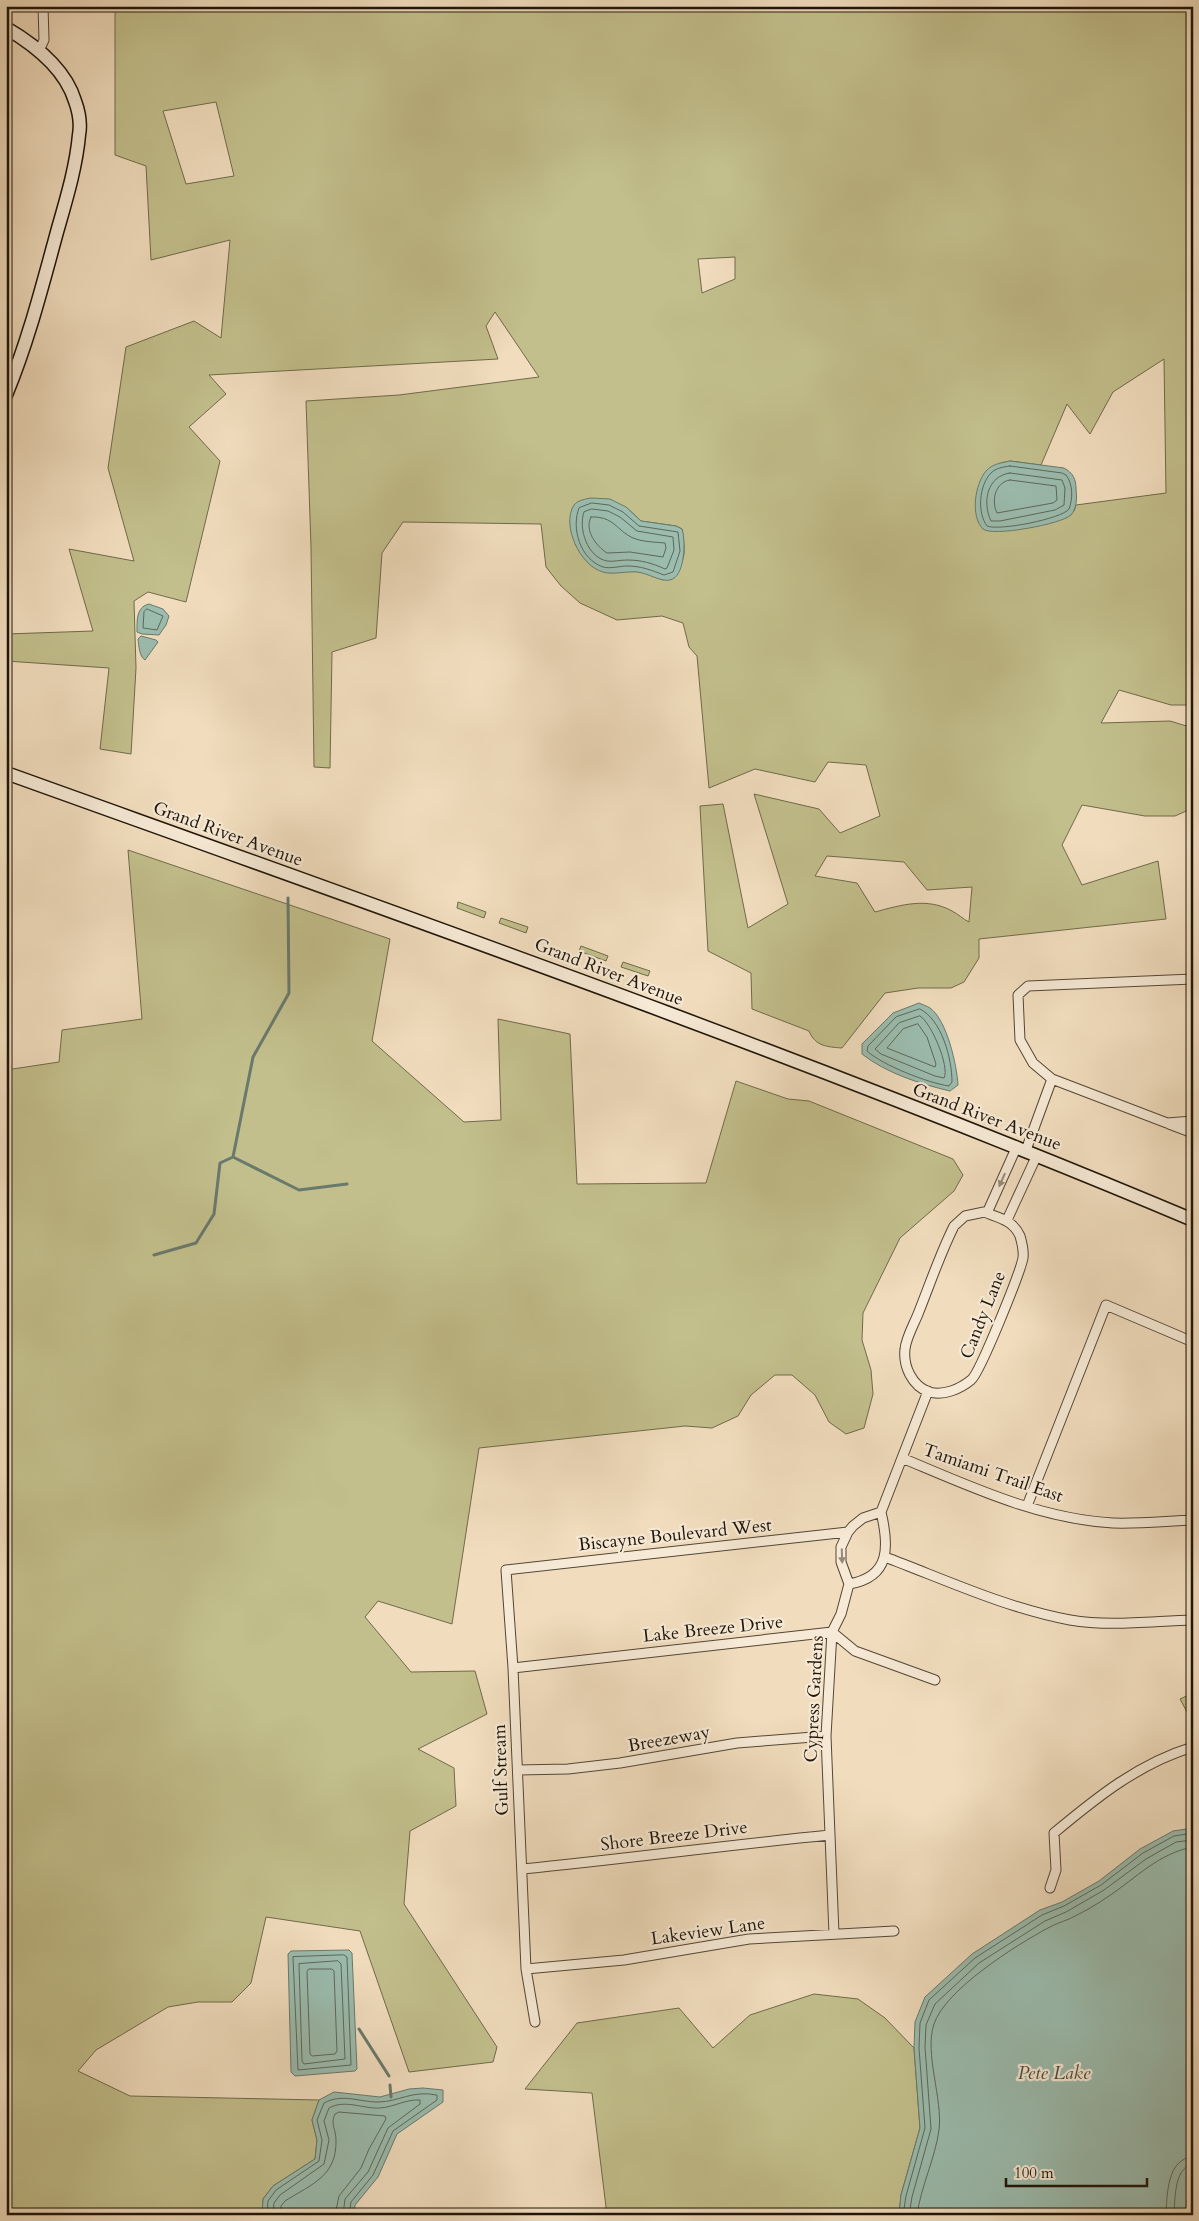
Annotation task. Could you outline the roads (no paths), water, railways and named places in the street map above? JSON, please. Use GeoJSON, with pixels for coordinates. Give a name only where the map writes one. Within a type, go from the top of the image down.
{"type":"FeatureCollection","features":[{"type":"Feature","properties":{"kind":"main road"},"geometry":{"type":"LineString","coordinates":[[6,28],[39,51],[58,69],[68,84],[79,118],[79,136],[73,172],[45,279],[29,332],[6,395]]}},
{"type":"Feature","properties":{"kind":"main road","name":"Grand River Avenue"},"geometry":{"type":"LineString","coordinates":[[6,773],[539,964],[1026,1150],[1193,1220]]}},
{"type":"Feature","properties":{"kind":"street"},"geometry":{"type":"LineString","coordinates":[[39,51],[44,40],[43,6]]}},
{"type":"Feature","properties":{"kind":"street"},"geometry":{"type":"LineString","coordinates":[[1193,979],[1028,986],[1018,995],[1020,1040],[1033,1063],[1052,1079],[1193,1133]]}},
{"type":"Feature","properties":{"kind":"street"},"geometry":{"type":"LineString","coordinates":[[881,1512],[863,1518],[848,1532],[842,1547],[841,1562],[849,1584],[863,1582],[874,1575],[885,1557],[887,1546],[881,1512],[928,1391],[919,1387],[908,1373],[905,1348],[954,1226],[965,1216],[974,1213],[987,1214],[1007,1220],[1026,1150],[1052,1079]]}},
{"type":"Feature","properties":{"kind":"street"},"geometry":{"type":"LineString","coordinates":[[1167,1123],[1193,1121]]}},
{"type":"Feature","properties":{"kind":"street"},"geometry":{"type":"LineString","coordinates":[[987,1214],[1026,1150]]}},
{"type":"Feature","properties":{"kind":"street","name":"Candy Lane"},"geometry":{"type":"LineString","coordinates":[[928,1391],[939,1393],[964,1386],[974,1378],[988,1350],[1023,1258],[1020,1237],[1016,1228],[1007,1220]]}},
{"type":"Feature","properties":{"kind":"street"},"geometry":{"type":"LineString","coordinates":[[1027,1506],[1106,1306],[1192,1342],[1192,1520]]}},
{"type":"Feature","properties":{"kind":"street","name":"Tamiami Trail East"},"geometry":{"type":"LineString","coordinates":[[902,1458],[965,1485],[1050,1514],[1112,1523],[1192,1520]]}},
{"type":"Feature","properties":{"kind":"street","name":"Biscayne Boulevard West"},"geometry":{"type":"LineString","coordinates":[[506,1570],[848,1532]]}},
{"type":"Feature","properties":{"kind":"street"},"geometry":{"type":"LineString","coordinates":[[885,1557],[1022,1609],[1072,1620],[1117,1623],[1193,1620]]}},
{"type":"Feature","properties":{"kind":"street","name":"Gulf Stream"},"geometry":{"type":"LineString","coordinates":[[506,1570],[514,1668],[526,1969],[535,2022]]}},
{"type":"Feature","properties":{"kind":"street","name":"Cypress Gardens"},"geometry":{"type":"LineString","coordinates":[[834,1934],[826,1736],[832,1632],[840,1614],[849,1584]]}},
{"type":"Feature","properties":{"kind":"street"},"geometry":{"type":"LineString","coordinates":[[832,1632],[856,1650],[935,1680]]}},
{"type":"Feature","properties":{"kind":"street","name":"Lake Breeze Drive"},"geometry":{"type":"LineString","coordinates":[[514,1668],[832,1632]]}},
{"type":"Feature","properties":{"kind":"street","name":"Breezeway"},"geometry":{"type":"LineString","coordinates":[[518,1770],[568,1769],[620,1764],[738,1743],[826,1736]]}},
{"type":"Feature","properties":{"kind":"street"},"geometry":{"type":"LineString","coordinates":[[1050,1888],[1056,1870],[1054,1833],[1087,1805],[1131,1775],[1170,1754],[1193,1747]]}},
{"type":"Feature","properties":{"kind":"street","name":"Shore Breeze Drive"},"geometry":{"type":"LineString","coordinates":[[522,1869],[637,1858],[727,1845],[830,1835]]}},
{"type":"Feature","properties":{"kind":"street","name":"Lakeview Lane"},"geometry":{"type":"LineString","coordinates":[[526,1969],[624,1960],[749,1939],[894,1931]]}},
{"type":"Feature","properties":{"kind":"water"},"geometry":{"type":"Polygon","coordinates":[[[1010,461],[1064,468],[1070,472],[1075,479],[1076,485],[1075,506],[1071,515],[1055,522],[1027,528],[999,531],[983,529],[976,516],[975,508],[979,484],[988,469],[997,464],[1010,461]]]}},
{"type":"Feature","properties":{"kind":"water"},"geometry":{"type":"Polygon","coordinates":[[[591,498],[610,499],[626,507],[641,521],[676,526],[682,529],[684,542],[683,558],[679,572],[675,577],[666,580],[637,572],[607,573],[587,562],[575,544],[570,523],[574,505],[591,498]]]}},
{"type":"Feature","properties":{"kind":"water"},"geometry":{"type":"Polygon","coordinates":[[[149,604],[163,609],[169,616],[166,625],[159,635],[137,632],[139,611],[149,604]]]}},
{"type":"Feature","properties":{"kind":"water"},"geometry":{"type":"Polygon","coordinates":[[[141,636],[158,642],[145,660],[139,648],[138,639],[141,636]]]}},
{"type":"Feature","properties":{"kind":"water"},"geometry":{"type":"Polygon","coordinates":[[[919,1003],[930,1008],[936,1014],[950,1044],[958,1085],[950,1091],[904,1077],[871,1061],[862,1054],[862,1044],[893,1013],[919,1003]]]}},
{"type":"Feature","properties":{"kind":"water","name":"Pete Lake"},"geometry":{"type":"Polygon","coordinates":[[[1193,1828],[1193,2171],[1184,2215],[899,2215],[901,2195],[920,2128],[914,2048],[915,2022],[925,1997],[972,1954],[1040,1910],[1062,1902],[1099,1881],[1140,1849],[1173,1831],[1193,1828]]]}},
{"type":"Feature","properties":{"kind":"water"},"geometry":{"type":"Polygon","coordinates":[[[349,1950],[352,1953],[357,2069],[355,2071],[295,2076],[291,2072],[288,1954],[291,1951],[349,1950]]]}},
{"type":"Feature","properties":{"kind":"water"},"geometry":{"type":"Polygon","coordinates":[[[409,2089],[443,2090],[443,2102],[397,2134],[378,2177],[355,2205],[354,2215],[262,2215],[263,2199],[273,2186],[315,2159],[317,2140],[312,2120],[319,2100],[334,2092],[380,2097],[409,2089]]]}},
{"type":"Feature","properties":{"kind":"waterway"},"geometry":{"type":"LineString","coordinates":[[154,1255],[196,1243],[214,1214],[220,1163],[233,1157],[253,1057],[289,993],[288,898]]}},
{"type":"Feature","properties":{"kind":"waterway"},"geometry":{"type":"LineString","coordinates":[[233,1157],[299,1190],[347,1184]]}},
{"type":"Feature","properties":{"kind":"waterway"},"geometry":{"type":"LineString","coordinates":[[359,2029],[389,2076]]}},
{"type":"Feature","properties":{"kind":"waterway"},"geometry":{"type":"LineString","coordinates":[[390,2085],[391,2097]]}}]}
